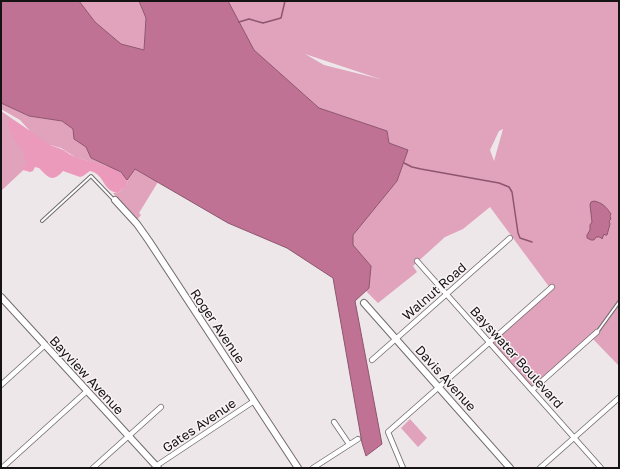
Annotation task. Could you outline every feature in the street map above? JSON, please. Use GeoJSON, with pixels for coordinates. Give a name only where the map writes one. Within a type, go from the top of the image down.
{"type":"FeatureCollection","features":[{"type":"Feature","properties":{"kind":"street","name":"Roger Avenue"},"geometry":{"type":"LineString","coordinates":[[115,200],[137,224],[149,241],[298,468]]}},
{"type":"Feature","properties":{"kind":"street","name":"Walnut Road"},"geometry":{"type":"LineString","coordinates":[[372,360],[510,238]]}},
{"type":"Feature","properties":{"kind":"street","name":"Bayswater Boulevard"},"geometry":{"type":"LineString","coordinates":[[417,261],[601,468]]}},
{"type":"Feature","properties":{"kind":"street"},"geometry":{"type":"LineString","coordinates":[[403,468],[388,432],[552,286]]}},
{"type":"Feature","properties":{"kind":"street","name":"Bayview Avenue"},"geometry":{"type":"LineString","coordinates":[[1,297],[157,467]]}},
{"type":"Feature","properties":{"kind":"street","name":"Davis Avenue"},"geometry":{"type":"LineString","coordinates":[[364,303],[510,468]]}},
{"type":"Feature","properties":{"kind":"street"},"geometry":{"type":"LineString","coordinates":[[532,390],[597,332]]}},
{"type":"Feature","properties":{"kind":"street"},"geometry":{"type":"LineString","coordinates":[[1,385],[45,345]]}},
{"type":"Feature","properties":{"kind":"street"},"geometry":{"type":"LineString","coordinates":[[1,468],[87,390]]}},
{"type":"Feature","properties":{"kind":"street"},"geometry":{"type":"LineString","coordinates":[[540,468],[619,398]]}},
{"type":"Feature","properties":{"kind":"street","name":"Gates Avenue"},"geometry":{"type":"LineString","coordinates":[[157,467],[254,401]]}},
{"type":"Feature","properties":{"kind":"street"},"geometry":{"type":"LineString","coordinates":[[93,468],[161,407]]}},
{"type":"Feature","properties":{"kind":"street"},"geometry":{"type":"LineString","coordinates":[[334,422],[349,444]]}},
{"type":"Feature","properties":{"kind":"street"},"geometry":{"type":"LineString","coordinates":[[313,468],[358,438]]}},
{"type":"Feature","properties":{"kind":"lane"},"geometry":{"type":"LineString","coordinates":[[42,221],[90,176],[115,200]]}},
{"type":"Feature","properties":{"kind":"lane"},"geometry":{"type":"LineString","coordinates":[[597,332],[619,302]]}},
{"type":"Feature","properties":{"kind":"shaded area"},"geometry":{"type":"Polygon","coordinates":[[[1,1],[79,1],[95,22],[121,44],[144,50],[146,18],[139,1],[228,1],[254,50],[319,108],[387,131],[389,143],[408,150],[397,181],[353,235],[353,245],[371,266],[369,288],[355,301],[382,444],[366,456],[362,443],[333,278],[287,248],[228,223],[135,169],[127,180],[121,172],[91,158],[86,147],[74,139],[73,129],[62,121],[29,116],[1,103],[1,1]]]}},
{"type":"Feature","properties":{"kind":"shaded area"},"geometry":{"type":"Polygon","coordinates":[[[79,1],[139,1],[146,18],[144,50],[121,44],[95,22],[79,1]]]}},
{"type":"Feature","properties":{"kind":"shaded area"},"geometry":{"type":"Polygon","coordinates":[[[228,1],[619,1],[619,366],[592,338],[533,391],[489,342],[550,288],[490,207],[463,229],[445,237],[413,266],[417,272],[378,303],[366,291],[369,288],[371,267],[353,245],[353,235],[397,181],[387,131],[319,108],[254,50],[228,1]],[[305,54],[324,65],[380,79],[305,54]],[[503,129],[499,131],[490,150],[494,161],[503,129]]]}},
{"type":"Feature","properties":{"kind":"shaded area"},"geometry":{"type":"Polygon","coordinates":[[[1,103],[28,116],[62,121],[73,129],[74,139],[86,147],[91,158],[107,166],[75,157],[61,148],[50,145],[1,191],[1,111],[30,131],[20,120],[1,109],[1,103]]]}},
{"type":"Feature","properties":{"kind":"shaded area"},"geometry":{"type":"Polygon","coordinates":[[[10,120],[15,121],[48,144],[61,149],[72,156],[105,165],[119,171],[128,182],[118,193],[109,189],[98,175],[90,171],[80,177],[63,171],[53,178],[47,176],[39,168],[35,167],[33,171],[30,172],[23,170],[23,166],[26,164],[23,150],[12,135],[8,124],[10,120]]]}},
{"type":"Feature","properties":{"kind":"shaded area"},"geometry":{"type":"Polygon","coordinates":[[[135,169],[158,182],[139,213],[141,215],[137,220],[113,193],[118,193],[123,188],[135,169]]]}},
{"type":"Feature","properties":{"kind":"shaded area"},"geometry":{"type":"Polygon","coordinates":[[[594,201],[606,207],[611,214],[611,219],[609,221],[610,224],[607,235],[604,234],[602,239],[600,237],[596,237],[594,240],[591,240],[587,238],[587,235],[592,222],[590,205],[591,202],[594,201]]]}},
{"type":"Feature","properties":{"kind":"shaded area"},"geometry":{"type":"Polygon","coordinates":[[[410,419],[427,438],[418,447],[401,428],[410,419]]]}},
{"type":"Feature","properties":{"kind":"waterway"},"geometry":{"type":"LineString","coordinates":[[239,22],[249,19],[263,23],[281,18],[285,1]]}},
{"type":"Feature","properties":{"kind":"waterway"},"geometry":{"type":"LineString","coordinates":[[404,163],[412,167],[499,183],[509,187],[512,192],[520,238],[532,242]]}}]}
